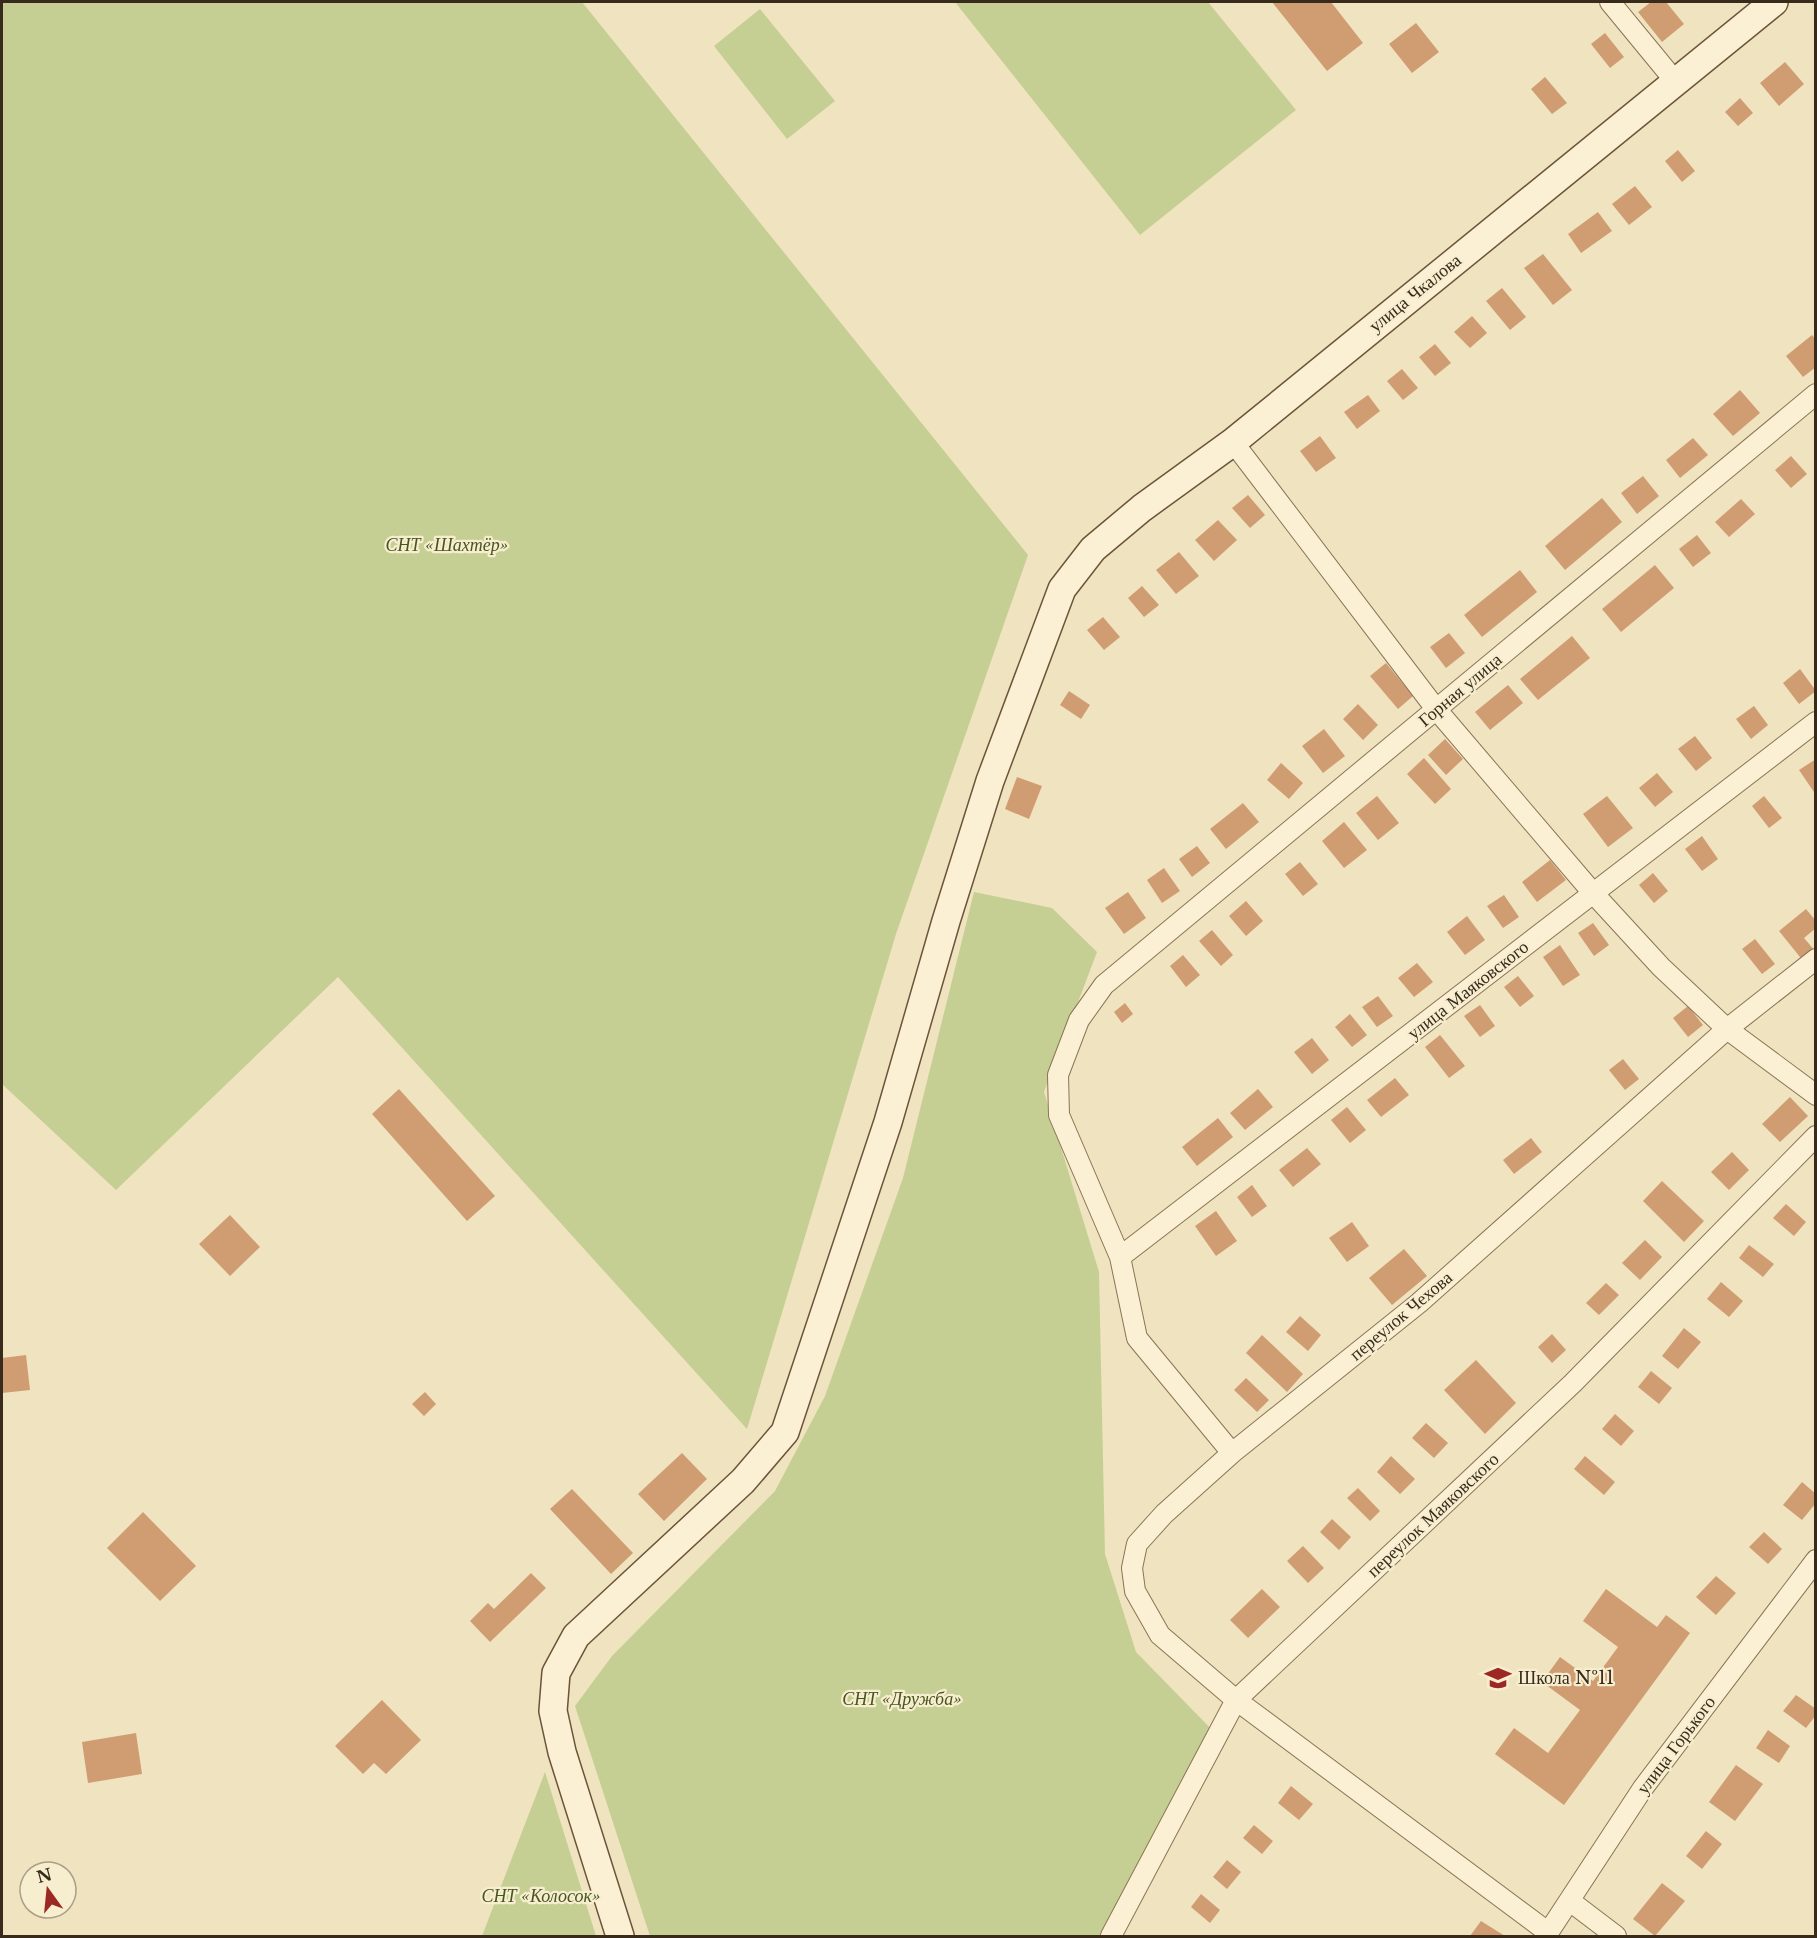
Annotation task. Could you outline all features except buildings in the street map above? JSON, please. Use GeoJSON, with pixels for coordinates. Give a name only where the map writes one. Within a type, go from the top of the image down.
{"type":"FeatureCollection","features":[{"type":"Feature","properties":{"kind":"main road","name":"улица Чкалова"},"geometry":{"type":"LineString","coordinates":[[620,1936],[562,1752],[553,1711],[556,1673],[576,1636],[743,1481],[785,1431],[888,1122],[946,921],[990,781],[1062,589],[1093,549],[1142,508],[1233,442],[1774,2]]}},
{"type":"Feature","properties":{"kind":"street"},"geometry":{"type":"LineString","coordinates":[[1610,2],[1675,81]]}},
{"type":"Feature","properties":{"kind":"street","name":"Горная улица"},"geometry":{"type":"LineString","coordinates":[[1232,1454],[1137,1338],[1120,1257],[1059,1115],[1059,1075],[1079,1020],[1104,985],[1815,394]]}},
{"type":"Feature","properties":{"kind":"street"},"geometry":{"type":"LineString","coordinates":[[1233,442],[1436,709],[1593,893],[1660,967],[1727,1029],[1815,1095]]}},
{"type":"Feature","properties":{"kind":"street","name":"улица Маяковского"},"geometry":{"type":"LineString","coordinates":[[1120,1257],[1815,722]]}},
{"type":"Feature","properties":{"kind":"street","name":"переулок Чехова"},"geometry":{"type":"LineString","coordinates":[[1547,1935],[1236,1700],[1160,1635],[1135,1591],[1132,1568],[1137,1544],[1164,1514],[1232,1454],[1419,1303],[1727,1029],[1815,959]]}},
{"type":"Feature","properties":{"kind":"street","name":"переулок Маяковского"},"geometry":{"type":"LineString","coordinates":[[1111,1936],[1236,1700],[1573,1383],[1815,1136]]}},
{"type":"Feature","properties":{"kind":"street","name":"улица Горького"},"geometry":{"type":"LineString","coordinates":[[1547,1935],[1643,1788],[1815,1560]]}},
{"type":"Feature","properties":{"kind":"street"},"geometry":{"type":"LineString","coordinates":[[1570,1901],[1616,1936]]}},
{"type":"Feature","properties":{"kind":"green space","name":"СНТ «Шахтёр»"},"geometry":{"type":"Polygon","coordinates":[[[2,2],[582,2],[1028,555],[896,934],[747,1429],[338,977],[116,1190],[2,1084],[2,2]]]}},
{"type":"Feature","properties":{"kind":"green space"},"geometry":{"type":"Polygon","coordinates":[[[955,2],[1208,2],[1296,110],[1140,235],[955,2]]]}},
{"type":"Feature","properties":{"kind":"green space"},"geometry":{"type":"Polygon","coordinates":[[[760,9],[835,101],[787,139],[714,46],[760,9]]]}},
{"type":"Feature","properties":{"kind":"green space","name":"СНТ «Дружба»"},"geometry":{"type":"Polygon","coordinates":[[[974,892],[1052,908],[1097,952],[1044,1092],[1099,1272],[1105,1554],[1136,1652],[1219,1737],[1109,1936],[650,1936],[575,1706],[612,1656],[775,1491],[825,1396],[903,1178],[974,892]]]}},
{"type":"Feature","properties":{"kind":"green space","name":"СНТ «Колосок»"},"geometry":{"type":"Polygon","coordinates":[[[545,1772],[596,1936],[482,1936],[545,1772]]]}},
{"type":"Feature","properties":{"kind":"place","name":"Школа №11"},"geometry":{"type":"Point","coordinates":[1498,1678]}}]}
